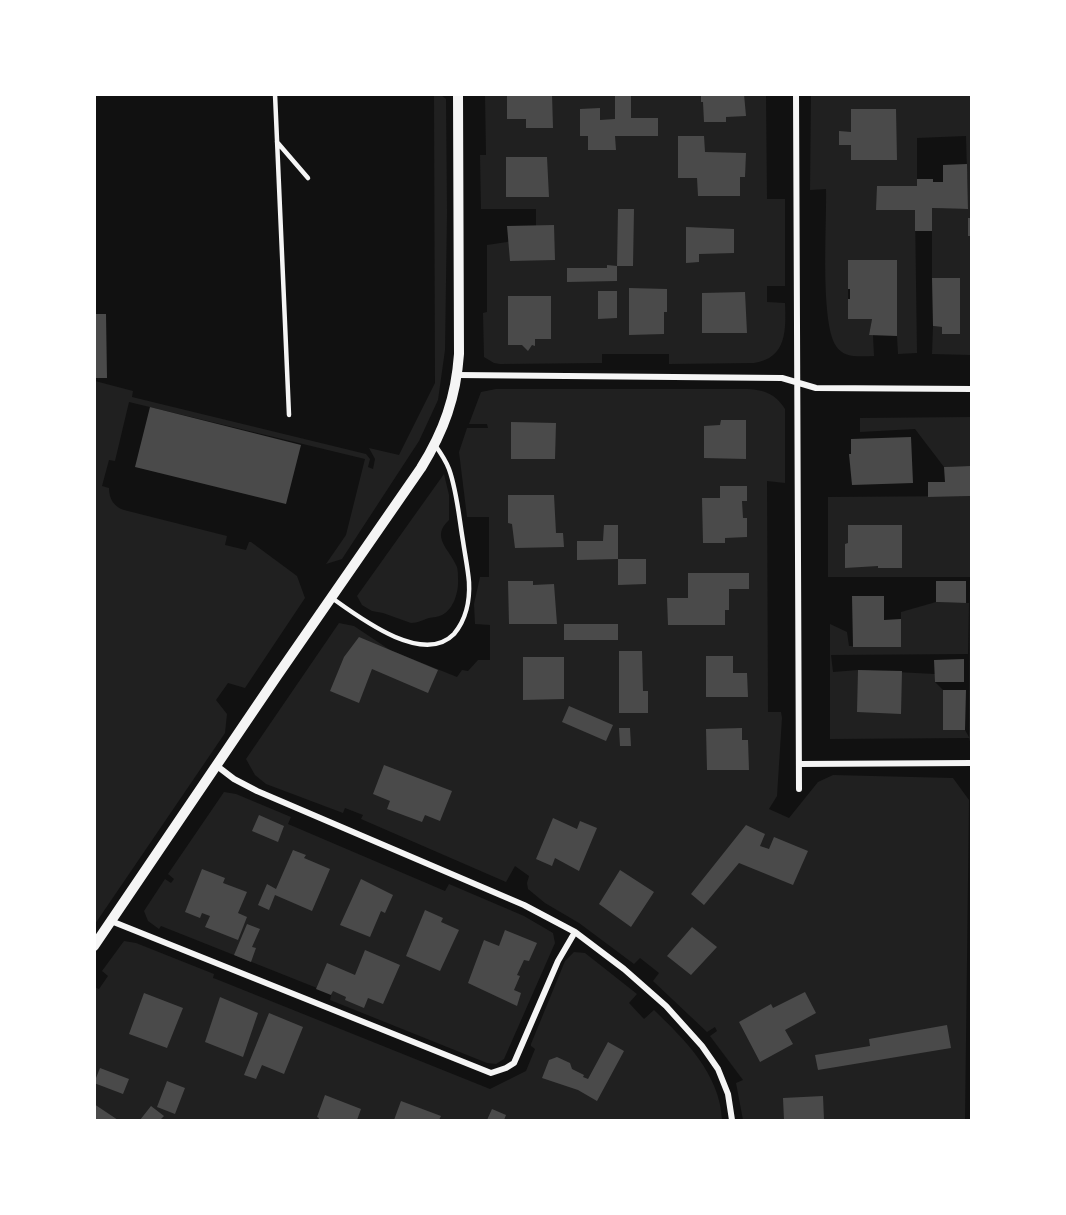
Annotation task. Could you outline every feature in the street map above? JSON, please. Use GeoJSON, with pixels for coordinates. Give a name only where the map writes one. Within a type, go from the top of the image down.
{"type":"FeatureCollection","features":[{"type":"Feature","properties":{"kind":"street"},"geometry":{"type":"LineString","coordinates":[[94,946],[435,445],[448,417],[458,375],[460,327],[458,94]]}},
{"type":"Feature","properties":{"kind":"street"},"geometry":{"type":"LineString","coordinates":[[796,94],[799,789]]}},
{"type":"Feature","properties":{"kind":"street"},"geometry":{"type":"LineString","coordinates":[[458,375],[782,378],[816,388],[972,389]]}},
{"type":"Feature","properties":{"kind":"street"},"geometry":{"type":"LineString","coordinates":[[799,764],[972,763]]}},
{"type":"Feature","properties":{"kind":"street"},"geometry":{"type":"LineString","coordinates":[[216,766],[257,791],[524,905],[574,932],[624,969],[666,1006],[702,1046],[718,1069],[728,1094],[732,1120]]}},
{"type":"Feature","properties":{"kind":"street"},"geometry":{"type":"LineString","coordinates":[[111,921],[491,1073],[514,1063],[558,961],[574,932]]}},
{"type":"Feature","properties":{"kind":"lane"},"geometry":{"type":"LineString","coordinates":[[274,94],[289,416]]}},
{"type":"Feature","properties":{"kind":"lane"},"geometry":{"type":"LineString","coordinates":[[277,142],[308,178]]}},
{"type":"Feature","properties":{"kind":"lane"},"geometry":{"type":"LineString","coordinates":[[331,597],[404,641],[421,645],[435,645],[447,641],[460,627],[468,607],[469,583],[449,467],[435,445]]}},
{"type":"Feature","properties":{"kind":"shaded area"},"geometry":{"type":"Polygon","coordinates":[[[434,95],[441,95],[446,99],[445,350],[438,400],[419,441],[342,559],[326,564],[346,535],[365,459],[129,402],[115,461],[109,460],[102,486],[109,488],[115,505],[120,509],[227,536],[225,545],[246,550],[251,542],[297,576],[305,598],[245,688],[228,683],[216,700],[227,714],[225,733],[95,924],[95,381],[133,391],[132,397],[366,454],[370,459],[368,467],[373,469],[375,459],[369,448],[399,455],[435,383],[434,95]]]}},
{"type":"Feature","properties":{"kind":"shaded area"},"geometry":{"type":"Polygon","coordinates":[[[485,95],[766,95],[767,199],[785,199],[785,286],[767,286],[767,302],[785,303],[784,333],[779,349],[765,360],[754,363],[669,364],[669,354],[602,354],[602,363],[500,364],[484,357],[483,313],[487,312],[487,245],[507,242],[536,226],[536,209],[481,209],[480,155],[486,155],[485,95]]]}},
{"type":"Feature","properties":{"kind":"shaded area"},"geometry":{"type":"Polygon","coordinates":[[[811,95],[971,95],[972,218],[968,218],[968,236],[972,236],[971,355],[932,354],[933,326],[942,327],[942,334],[960,334],[932,278],[932,208],[968,209],[966,136],[917,138],[917,186],[877,186],[877,210],[915,210],[917,353],[898,354],[897,336],[848,260],[848,319],[872,319],[869,335],[873,335],[874,356],[848,355],[836,346],[828,315],[825,271],[826,189],[810,190],[811,95]]]}},
{"type":"Feature","properties":{"kind":"shaded area"},"geometry":{"type":"Polygon","coordinates":[[[496,389],[748,389],[769,394],[785,409],[785,483],[767,481],[768,712],[781,712],[782,718],[777,796],[769,809],[789,818],[818,782],[833,775],[953,778],[969,800],[965,1120],[743,1120],[736,1083],[743,1080],[710,1036],[717,1031],[715,1027],[707,1032],[653,981],[659,973],[640,958],[634,964],[579,923],[545,903],[528,889],[529,876],[515,866],[506,882],[361,819],[363,815],[345,808],[343,813],[266,784],[255,775],[246,759],[339,623],[354,626],[390,650],[457,677],[462,670],[468,671],[478,660],[490,660],[490,625],[475,624],[474,604],[480,577],[489,577],[489,517],[467,517],[459,452],[467,428],[488,428],[487,424],[469,424],[481,392],[496,389]]]}},
{"type":"Feature","properties":{"kind":"shaded area"},"geometry":{"type":"Polygon","coordinates":[[[971,417],[971,745],[969,738],[830,739],[830,624],[847,632],[849,646],[901,647],[901,612],[936,602],[969,603],[968,654],[831,655],[833,672],[858,670],[935,674],[935,682],[943,690],[943,730],[965,730],[969,737],[970,577],[828,577],[828,497],[970,496],[970,466],[944,467],[915,429],[860,432],[860,418],[971,417]]]}},
{"type":"Feature","properties":{"kind":"shaded area"},"geometry":{"type":"Polygon","coordinates":[[[444,474],[449,495],[449,520],[441,532],[441,538],[457,566],[458,588],[453,604],[442,615],[413,623],[372,611],[362,605],[357,596],[444,474]]]}},
{"type":"Feature","properties":{"kind":"shaded area"},"geometry":{"type":"Polygon","coordinates":[[[224,792],[236,794],[291,817],[288,824],[445,891],[449,884],[524,916],[553,933],[555,943],[504,1059],[496,1064],[487,1063],[330,1000],[332,991],[317,988],[161,926],[159,929],[148,921],[144,911],[165,879],[171,883],[174,879],[168,874],[224,792]]]}},
{"type":"Feature","properties":{"kind":"shaded area"},"geometry":{"type":"Polygon","coordinates":[[[124,941],[136,943],[214,974],[213,978],[490,1089],[526,1071],[535,1049],[531,1044],[565,961],[574,952],[585,953],[637,994],[629,1003],[644,1019],[654,1010],[689,1046],[708,1073],[715,1088],[722,1120],[95,1120],[94,987],[99,989],[108,976],[102,971],[124,941]]]}},
{"type":"Feature","properties":{"kind":"building"},"geometry":{"type":"Polygon","coordinates":[[[507,94],[552,94],[553,128],[526,128],[526,119],[507,119],[507,94]]]}},
{"type":"Feature","properties":{"kind":"building"},"geometry":{"type":"Polygon","coordinates":[[[615,94],[631,94],[631,118],[658,118],[658,136],[615,136],[616,150],[588,150],[588,136],[580,136],[580,109],[600,108],[600,120],[615,119],[615,94]]]}},
{"type":"Feature","properties":{"kind":"building"},"geometry":{"type":"Polygon","coordinates":[[[701,94],[744,94],[746,116],[726,117],[726,122],[704,122],[701,94]]]}},
{"type":"Feature","properties":{"kind":"building"},"geometry":{"type":"Polygon","coordinates":[[[851,109],[896,109],[897,160],[851,160],[851,145],[839,145],[839,131],[851,132],[851,109]]]}},
{"type":"Feature","properties":{"kind":"building"},"geometry":{"type":"Polygon","coordinates":[[[678,136],[704,136],[705,152],[746,153],[745,177],[740,177],[740,196],[698,196],[697,178],[678,178],[678,136]]]}},
{"type":"Feature","properties":{"kind":"building"},"geometry":{"type":"Polygon","coordinates":[[[506,157],[547,157],[549,197],[506,197],[506,157]]]}},
{"type":"Feature","properties":{"kind":"building"},"geometry":{"type":"Polygon","coordinates":[[[967,164],[968,209],[932,208],[932,231],[915,231],[915,210],[876,210],[877,186],[917,186],[917,179],[933,179],[933,182],[943,182],[943,165],[967,164]]]}},
{"type":"Feature","properties":{"kind":"building"},"geometry":{"type":"Polygon","coordinates":[[[618,209],[634,209],[633,266],[617,266],[618,209]]]}},
{"type":"Feature","properties":{"kind":"building"},"geometry":{"type":"Polygon","coordinates":[[[968,218],[972,218],[972,236],[968,236],[968,218]]]}},
{"type":"Feature","properties":{"kind":"building"},"geometry":{"type":"Polygon","coordinates":[[[554,225],[555,260],[510,261],[507,226],[554,225]]]}},
{"type":"Feature","properties":{"kind":"building"},"geometry":{"type":"Polygon","coordinates":[[[686,227],[734,229],[734,253],[699,254],[699,262],[686,263],[686,227]]]}},
{"type":"Feature","properties":{"kind":"building"},"geometry":{"type":"Polygon","coordinates":[[[848,260],[897,260],[897,336],[869,335],[872,319],[848,319],[850,289],[848,289],[848,260]]]}},
{"type":"Feature","properties":{"kind":"building"},"geometry":{"type":"Polygon","coordinates":[[[607,265],[617,266],[617,281],[567,282],[567,268],[607,268],[607,265]]]}},
{"type":"Feature","properties":{"kind":"building"},"geometry":{"type":"Polygon","coordinates":[[[932,278],[960,278],[960,334],[942,334],[942,327],[933,326],[932,278]]]}},
{"type":"Feature","properties":{"kind":"building"},"geometry":{"type":"Polygon","coordinates":[[[629,288],[667,289],[664,334],[629,335],[629,288]]]}},
{"type":"Feature","properties":{"kind":"building"},"geometry":{"type":"Polygon","coordinates":[[[598,291],[617,291],[617,318],[598,319],[598,291]]]}},
{"type":"Feature","properties":{"kind":"building"},"geometry":{"type":"Polygon","coordinates":[[[745,292],[747,333],[702,333],[702,293],[745,292]]]}},
{"type":"Feature","properties":{"kind":"building"},"geometry":{"type":"Polygon","coordinates":[[[508,296],[551,296],[551,339],[535,339],[535,346],[532,345],[528,351],[522,345],[508,345],[508,296]]]}},
{"type":"Feature","properties":{"kind":"building"},"geometry":{"type":"Polygon","coordinates":[[[94,314],[106,314],[107,378],[94,378],[94,314]]]}},
{"type":"Feature","properties":{"kind":"building"},"geometry":{"type":"Polygon","coordinates":[[[150,407],[301,445],[286,504],[135,467],[150,407]]]}},
{"type":"Feature","properties":{"kind":"building"},"geometry":{"type":"Polygon","coordinates":[[[721,420],[746,420],[746,459],[704,458],[704,426],[720,425],[721,420]]]}},
{"type":"Feature","properties":{"kind":"building"},"geometry":{"type":"Polygon","coordinates":[[[511,422],[556,423],[555,459],[511,459],[511,422]]]}},
{"type":"Feature","properties":{"kind":"building"},"geometry":{"type":"Polygon","coordinates":[[[911,437],[913,483],[852,485],[849,454],[851,454],[851,439],[911,437]]]}},
{"type":"Feature","properties":{"kind":"building"},"geometry":{"type":"Polygon","coordinates":[[[970,466],[970,496],[928,497],[928,482],[945,482],[944,467],[970,466]]]}},
{"type":"Feature","properties":{"kind":"building"},"geometry":{"type":"Polygon","coordinates":[[[720,486],[747,486],[747,501],[742,501],[743,518],[747,518],[747,537],[725,538],[725,543],[703,543],[702,498],[720,498],[720,486]]]}},
{"type":"Feature","properties":{"kind":"building"},"geometry":{"type":"Polygon","coordinates":[[[508,495],[554,495],[556,533],[563,533],[564,547],[515,548],[512,524],[508,523],[508,495]]]}},
{"type":"Feature","properties":{"kind":"building"},"geometry":{"type":"Polygon","coordinates":[[[604,525],[618,525],[618,559],[577,560],[577,541],[603,541],[604,525]]]}},
{"type":"Feature","properties":{"kind":"building"},"geometry":{"type":"Polygon","coordinates":[[[848,525],[902,525],[902,568],[878,568],[878,566],[845,568],[848,525]]]}},
{"type":"Feature","properties":{"kind":"building"},"geometry":{"type":"Polygon","coordinates":[[[618,559],[646,559],[646,584],[618,585],[618,559]]]}},
{"type":"Feature","properties":{"kind":"building"},"geometry":{"type":"Polygon","coordinates":[[[688,573],[749,573],[749,589],[729,589],[729,610],[725,610],[725,625],[668,625],[667,598],[688,598],[688,573]]]}},
{"type":"Feature","properties":{"kind":"building"},"geometry":{"type":"Polygon","coordinates":[[[508,581],[533,581],[533,585],[554,584],[557,624],[509,624],[508,581]]]}},
{"type":"Feature","properties":{"kind":"building"},"geometry":{"type":"Polygon","coordinates":[[[936,581],[966,581],[966,603],[936,602],[936,581]]]}},
{"type":"Feature","properties":{"kind":"building"},"geometry":{"type":"Polygon","coordinates":[[[852,596],[884,596],[884,620],[901,619],[901,647],[853,647],[852,596]]]}},
{"type":"Feature","properties":{"kind":"building"},"geometry":{"type":"Polygon","coordinates":[[[564,624],[618,624],[618,640],[564,640],[564,624]]]}},
{"type":"Feature","properties":{"kind":"building"},"geometry":{"type":"Polygon","coordinates":[[[359,637],[438,670],[428,693],[372,669],[359,703],[330,691],[344,657],[359,637]]]}},
{"type":"Feature","properties":{"kind":"building"},"geometry":{"type":"Polygon","coordinates":[[[619,651],[642,651],[643,691],[648,691],[648,713],[619,713],[619,651]]]}},
{"type":"Feature","properties":{"kind":"building"},"geometry":{"type":"Polygon","coordinates":[[[706,656],[733,656],[733,673],[747,673],[748,697],[706,697],[706,656]]]}},
{"type":"Feature","properties":{"kind":"building"},"geometry":{"type":"Polygon","coordinates":[[[523,657],[564,657],[564,699],[523,700],[523,657]]]}},
{"type":"Feature","properties":{"kind":"building"},"geometry":{"type":"Polygon","coordinates":[[[964,659],[964,682],[935,682],[934,660],[964,659]]]}},
{"type":"Feature","properties":{"kind":"building"},"geometry":{"type":"Polygon","coordinates":[[[858,670],[902,671],[901,714],[857,712],[858,670]]]}},
{"type":"Feature","properties":{"kind":"building"},"geometry":{"type":"Polygon","coordinates":[[[943,690],[966,690],[965,730],[943,730],[943,690]]]}},
{"type":"Feature","properties":{"kind":"building"},"geometry":{"type":"Polygon","coordinates":[[[569,706],[613,725],[606,741],[562,722],[569,706]]]}},
{"type":"Feature","properties":{"kind":"building"},"geometry":{"type":"Polygon","coordinates":[[[619,728],[630,728],[631,746],[620,746],[619,728]]]}},
{"type":"Feature","properties":{"kind":"building"},"geometry":{"type":"Polygon","coordinates":[[[742,728],[742,740],[748,740],[749,770],[707,770],[706,729],[742,728]]]}},
{"type":"Feature","properties":{"kind":"building"},"geometry":{"type":"Polygon","coordinates":[[[384,765],[452,791],[440,821],[425,815],[422,822],[387,809],[390,801],[373,794],[384,765]]]}},
{"type":"Feature","properties":{"kind":"building"},"geometry":{"type":"Polygon","coordinates":[[[259,815],[284,826],[278,842],[252,831],[259,815]]]}},
{"type":"Feature","properties":{"kind":"building"},"geometry":{"type":"Polygon","coordinates":[[[553,818],[577,829],[580,821],[597,828],[579,871],[555,858],[552,866],[536,859],[553,818]]]}},
{"type":"Feature","properties":{"kind":"building"},"geometry":{"type":"Polygon","coordinates":[[[746,825],[765,834],[760,846],[769,849],[774,837],[808,851],[793,885],[739,863],[704,905],[691,894],[746,825]]]}},
{"type":"Feature","properties":{"kind":"building"},"geometry":{"type":"Polygon","coordinates":[[[293,850],[306,855],[304,858],[330,869],[312,911],[275,895],[269,910],[258,905],[267,884],[276,889],[293,850]]]}},
{"type":"Feature","properties":{"kind":"building"},"geometry":{"type":"Polygon","coordinates":[[[202,869],[225,878],[223,883],[247,892],[238,913],[247,917],[238,940],[205,927],[210,916],[202,913],[200,918],[185,912],[202,869]]]}},
{"type":"Feature","properties":{"kind":"building"},"geometry":{"type":"Polygon","coordinates":[[[620,870],[654,892],[631,927],[599,904],[620,870]]]}},
{"type":"Feature","properties":{"kind":"building"},"geometry":{"type":"Polygon","coordinates":[[[361,879],[393,895],[385,913],[381,911],[370,937],[340,925],[361,879]]]}},
{"type":"Feature","properties":{"kind":"building"},"geometry":{"type":"Polygon","coordinates":[[[425,910],[443,918],[441,922],[459,930],[440,971],[406,956],[425,910]]]}},
{"type":"Feature","properties":{"kind":"building"},"geometry":{"type":"Polygon","coordinates":[[[247,924],[260,929],[252,947],[256,948],[251,962],[234,955],[247,924]]]}},
{"type":"Feature","properties":{"kind":"building"},"geometry":{"type":"Polygon","coordinates":[[[692,927],[717,947],[691,975],[667,956],[692,927]]]}},
{"type":"Feature","properties":{"kind":"building"},"geometry":{"type":"Polygon","coordinates":[[[505,930],[537,943],[529,961],[524,960],[517,975],[520,976],[514,990],[521,993],[517,1006],[468,983],[484,940],[499,946],[505,930]]]}},
{"type":"Feature","properties":{"kind":"building"},"geometry":{"type":"Polygon","coordinates":[[[365,950],[400,965],[383,1004],[368,998],[364,1008],[345,1000],[346,997],[333,991],[331,995],[316,989],[327,963],[355,975],[365,950]]]}},
{"type":"Feature","properties":{"kind":"building"},"geometry":{"type":"Polygon","coordinates":[[[805,992],[816,1013],[785,1030],[793,1044],[760,1062],[739,1022],[771,1004],[773,1008],[805,992]]]}},
{"type":"Feature","properties":{"kind":"building"},"geometry":{"type":"Polygon","coordinates":[[[144,993],[183,1008],[167,1048],[129,1034],[144,993]]]}},
{"type":"Feature","properties":{"kind":"building"},"geometry":{"type":"Polygon","coordinates":[[[220,997],[258,1013],[243,1057],[205,1042],[220,997]]]}},
{"type":"Feature","properties":{"kind":"building"},"geometry":{"type":"Polygon","coordinates":[[[269,1013],[303,1027],[284,1074],[262,1065],[256,1079],[244,1075],[269,1013]]]}},
{"type":"Feature","properties":{"kind":"building"},"geometry":{"type":"Polygon","coordinates":[[[947,1025],[951,1048],[818,1070],[815,1055],[870,1046],[869,1039],[947,1025]]]}},
{"type":"Feature","properties":{"kind":"building"},"geometry":{"type":"Polygon","coordinates":[[[608,1042],[624,1051],[597,1101],[578,1090],[542,1078],[549,1060],[557,1057],[570,1063],[572,1069],[588,1079],[608,1042]]]}},
{"type":"Feature","properties":{"kind":"building"},"geometry":{"type":"Polygon","coordinates":[[[100,1068],[129,1079],[123,1094],[94,1083],[100,1068]]]}},
{"type":"Feature","properties":{"kind":"building"},"geometry":{"type":"Polygon","coordinates":[[[167,1081],[185,1088],[175,1114],[157,1107],[167,1081]]]}},
{"type":"Feature","properties":{"kind":"building"},"geometry":{"type":"Polygon","coordinates":[[[325,1095],[361,1109],[357,1120],[318,1120],[325,1095]]]}},
{"type":"Feature","properties":{"kind":"building"},"geometry":{"type":"Polygon","coordinates":[[[823,1096],[824,1120],[784,1120],[783,1098],[823,1096]]]}},
{"type":"Feature","properties":{"kind":"building"},"geometry":{"type":"Polygon","coordinates":[[[401,1101],[441,1116],[439,1120],[394,1120],[401,1101]]]}},
{"type":"Feature","properties":{"kind":"building"},"geometry":{"type":"Polygon","coordinates":[[[94,1104],[118,1120],[94,1120],[94,1104]]]}},
{"type":"Feature","properties":{"kind":"building"},"geometry":{"type":"Polygon","coordinates":[[[151,1106],[164,1116],[160,1120],[140,1120],[151,1106]]]}},
{"type":"Feature","properties":{"kind":"building"},"geometry":{"type":"Polygon","coordinates":[[[492,1109],[506,1115],[504,1120],[487,1120],[492,1109]]]}}]}
